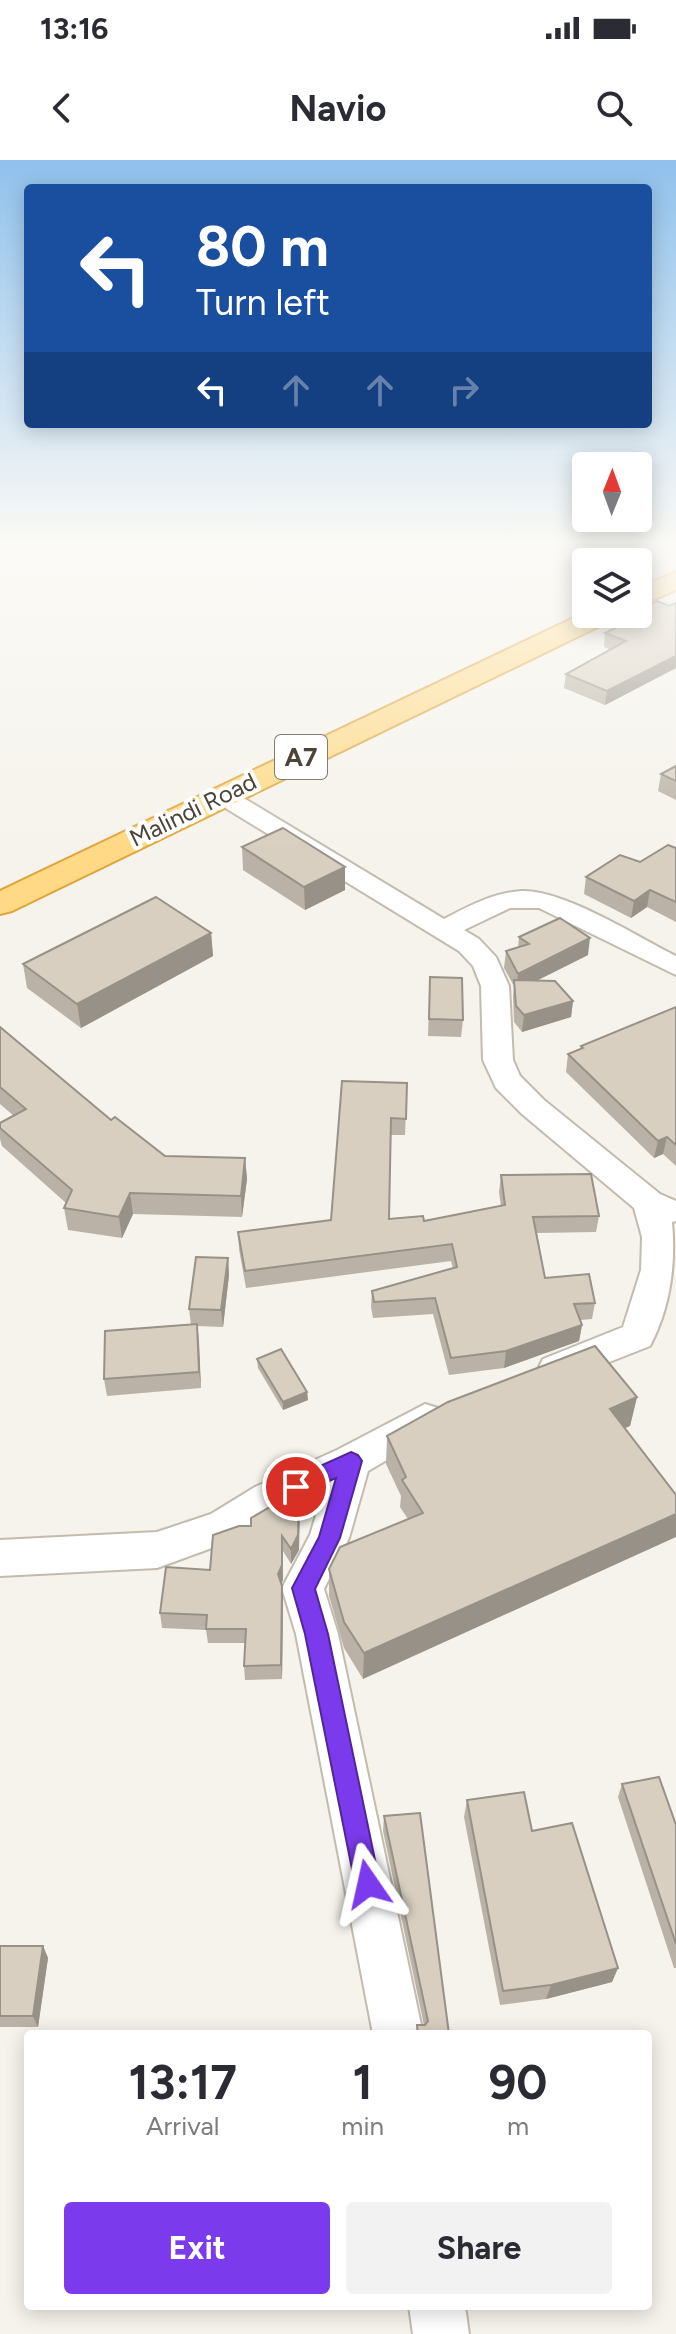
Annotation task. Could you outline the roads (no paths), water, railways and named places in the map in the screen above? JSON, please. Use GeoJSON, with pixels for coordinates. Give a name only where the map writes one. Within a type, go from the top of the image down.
{"type":"FeatureCollection","features":[{"type":"Feature","properties":{"kind":"highway","name":"Malindi Road"},"geometry":{"type":"LineString","coordinates":[[0,904],[539,644]]}},
{"type":"Feature","properties":{"kind":"street"},"geometry":{"type":"LineString","coordinates":[[223,796],[469,945],[486,963],[495,986],[498,1060],[507,1081],[533,1107],[662,1208],[659,1224],[661,1264],[650,1307],[637,1336],[522,1380]]}},
{"type":"Feature","properties":{"kind":"street"},"geometry":{"type":"LineString","coordinates":[[445,929],[505,899],[523,896],[546,901],[676,967]]}},
{"type":"Feature","properties":{"kind":"street"},"geometry":{"type":"LineString","coordinates":[[0,1558],[157,1550],[225,1526],[269,1499],[351,1461],[454,1403]]}},
{"type":"Feature","properties":{"kind":"street"},"geometry":{"type":"LineString","coordinates":[[351,1461],[329,1538],[303,1588],[317,1634],[397,2030]]}},
{"type":"Feature","properties":{"kind":"street"},"geometry":{"type":"LineString","coordinates":[[438,2310],[441,2334]]}}]}
